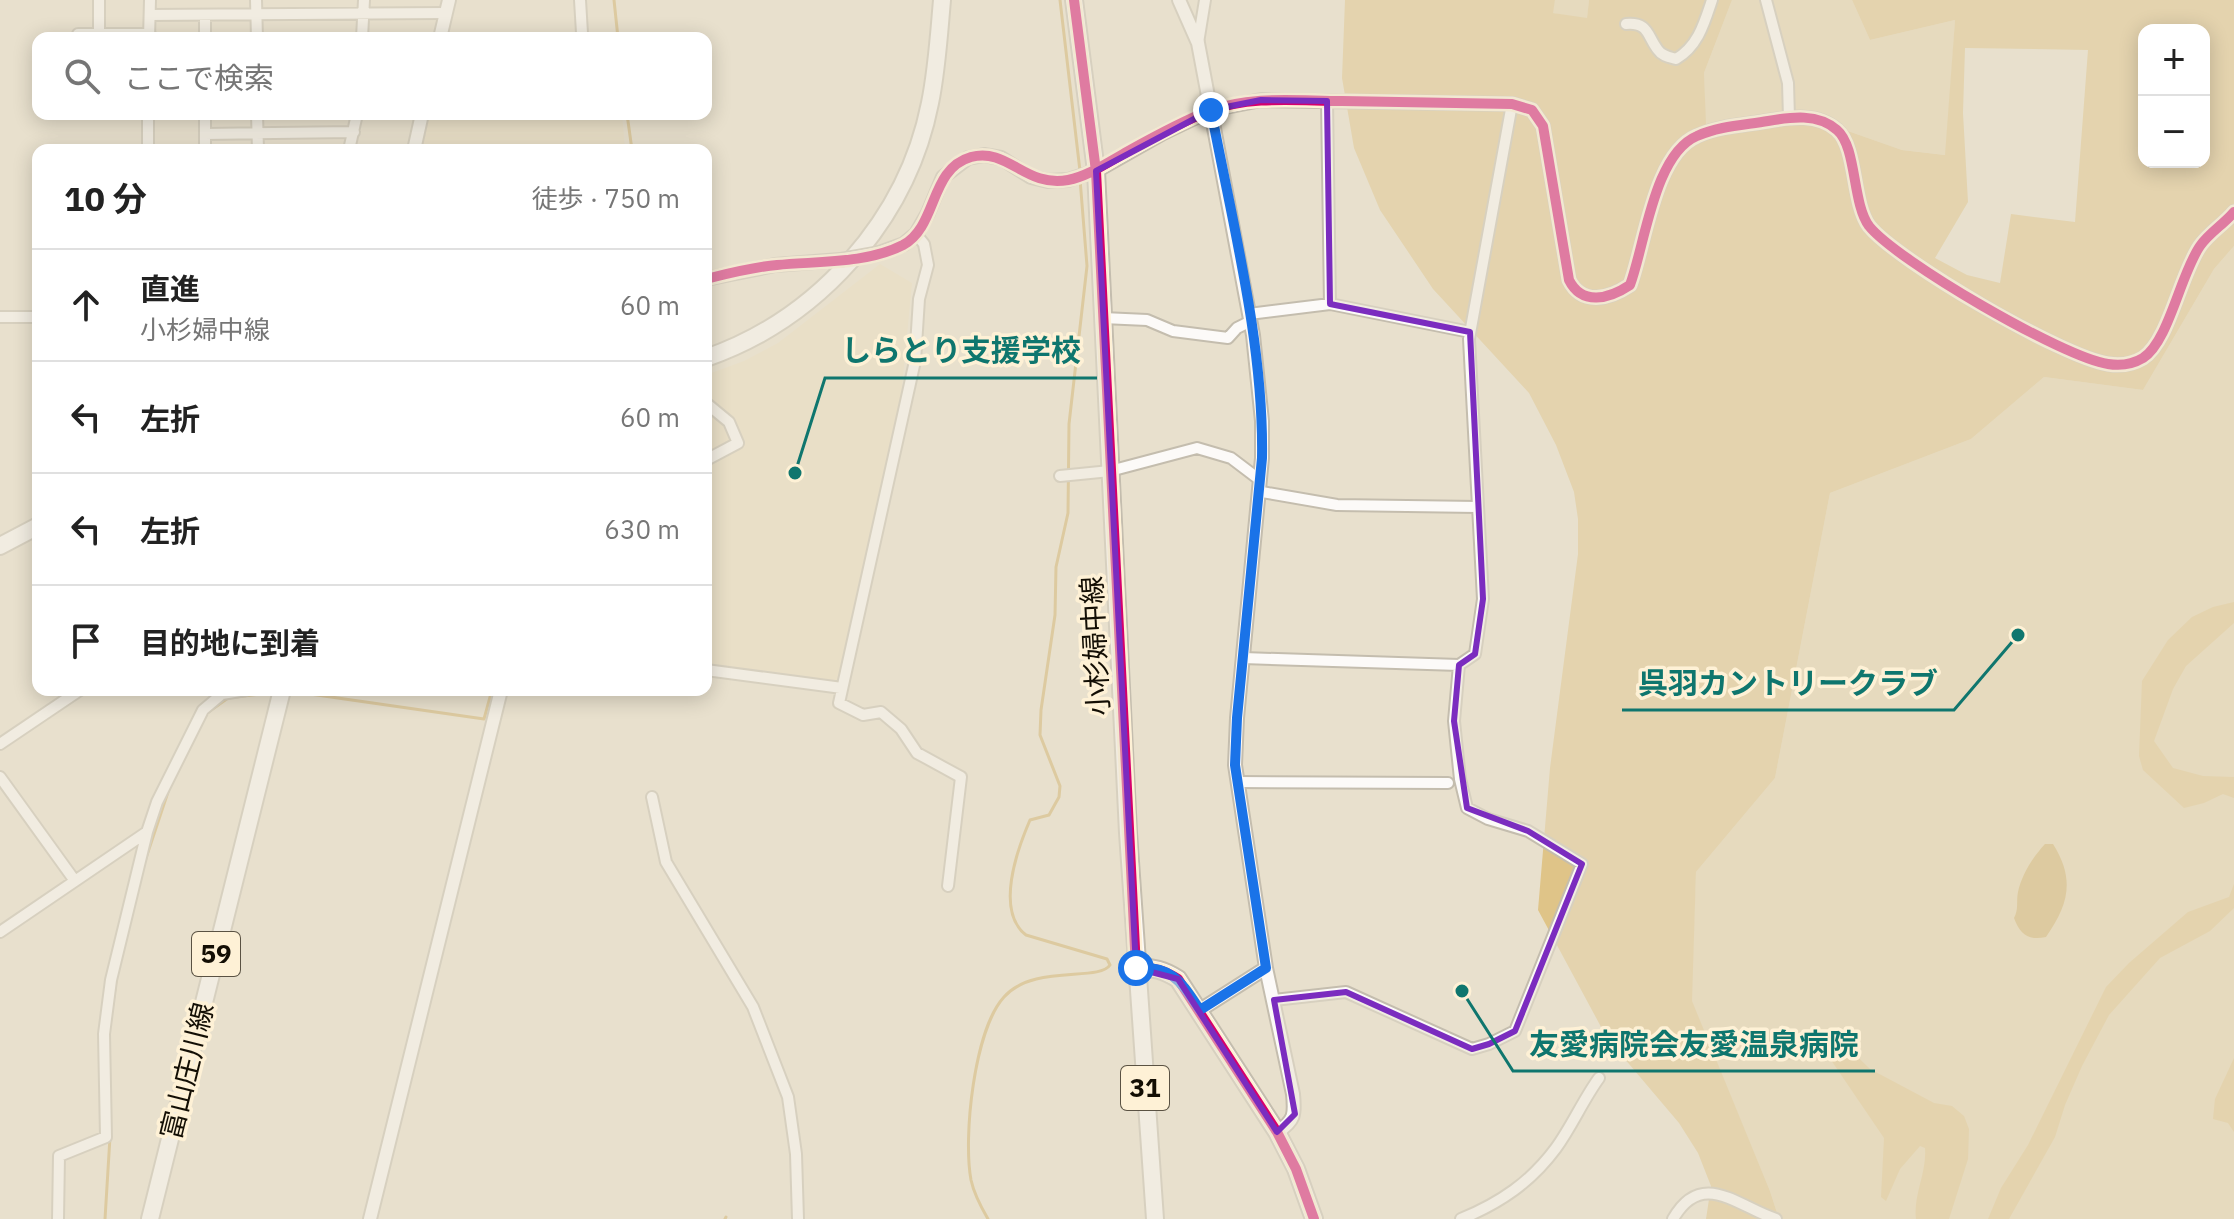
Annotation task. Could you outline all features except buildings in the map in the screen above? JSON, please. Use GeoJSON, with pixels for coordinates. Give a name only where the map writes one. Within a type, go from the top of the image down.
{"type":"FeatureCollection","features":[{"type":"Feature","properties":{"kind":"main road"},"geometry":{"type":"LineString","coordinates":[[712,355],[759,334],[794,312],[846,269],[875,228],[906,176],[922,134],[935,75],[942,0]]}},
{"type":"Feature","properties":{"kind":"main road","name":"小杉婦中線"},"geometry":{"type":"LineString","coordinates":[[1074,0],[1096,171],[1136,968],[1155,1219]]}},
{"type":"Feature","properties":{"kind":"main road"},"geometry":{"type":"LineString","coordinates":[[0,546],[32,529]]}},
{"type":"Feature","properties":{"kind":"main road"},"geometry":{"type":"LineString","coordinates":[[0,557],[32,540]]}},
{"type":"Feature","properties":{"kind":"main road","name":"富山庄川線"},"geometry":{"type":"LineString","coordinates":[[150,1219],[281,696]]}},
{"type":"Feature","properties":{"kind":"main road"},"geometry":{"type":"LineString","coordinates":[[1136,968],[1164,970],[1178,979],[1200,1010],[1277,1132],[1296,1169],[1314,1219]]}},
{"type":"Feature","properties":{"kind":"street"},"geometry":{"type":"LineString","coordinates":[[99,0],[99,32]]}},
{"type":"Feature","properties":{"kind":"street"},"geometry":{"type":"LineString","coordinates":[[150,0],[150,32]]}},
{"type":"Feature","properties":{"kind":"street"},"geometry":{"type":"LineString","coordinates":[[256,0],[257,32]]}},
{"type":"Feature","properties":{"kind":"street"},"geometry":{"type":"LineString","coordinates":[[362,32],[364,0]]}},
{"type":"Feature","properties":{"kind":"street"},"geometry":{"type":"LineString","coordinates":[[580,0],[582,32]]}},
{"type":"Feature","properties":{"kind":"street"},"geometry":{"type":"LineString","coordinates":[[1179,0],[1198,43],[1250,318],[1262,421],[1261,486],[1235,765],[1266,968],[1295,1114],[1291,1124],[1277,1132]]}},
{"type":"Feature","properties":{"kind":"street"},"geometry":{"type":"LineString","coordinates":[[1198,43],[1205,0]]}},
{"type":"Feature","properties":{"kind":"street"},"geometry":{"type":"LineString","coordinates":[[1626,24],[1635,23],[1648,29],[1658,50],[1676,59],[1687,53],[1701,33],[1712,0]]}},
{"type":"Feature","properties":{"kind":"street"},"geometry":{"type":"LineString","coordinates":[[1766,0],[1788,83],[1789,118]]}},
{"type":"Feature","properties":{"kind":"street"},"geometry":{"type":"LineString","coordinates":[[150,15],[363,15],[447,6],[441,32]]}},
{"type":"Feature","properties":{"kind":"street"},"geometry":{"type":"LineString","coordinates":[[205,15],[205,32]]}},
{"type":"Feature","properties":{"kind":"street"},"geometry":{"type":"LineString","coordinates":[[712,278],[775,265],[840,260],[879,253],[904,244],[916,234],[943,177],[968,158],[984,155],[1001,158],[1031,177],[1048,181],[1068,180],[1096,171],[1149,140],[1211,110],[1261,100],[1512,104],[1532,110],[1543,126],[1569,280],[1574,290],[1596,299],[1617,294],[1630,285],[1649,216],[1670,162],[1681,146],[1696,136],[1721,128],[1789,118],[1821,121],[1837,130],[1847,142],[1867,224],[1885,242],[1967,296],[2021,326],[2062,348],[2106,364],[2125,364],[2142,358],[2156,346],[2183,277],[2201,244],[2234,212]]}},
{"type":"Feature","properties":{"kind":"street"},"geometry":{"type":"LineString","coordinates":[[1327,101],[1330,304]]}},
{"type":"Feature","properties":{"kind":"street"},"geometry":{"type":"LineString","coordinates":[[1243,658],[1459,665],[1475,654],[1483,599],[1470,332],[1512,104]]}},
{"type":"Feature","properties":{"kind":"street"},"geometry":{"type":"LineString","coordinates":[[148,120],[148,144]]}},
{"type":"Feature","properties":{"kind":"street"},"geometry":{"type":"LineString","coordinates":[[205,120],[205,144]]}},
{"type":"Feature","properties":{"kind":"street"},"geometry":{"type":"LineString","coordinates":[[257,120],[258,144]]}},
{"type":"Feature","properties":{"kind":"street"},"geometry":{"type":"LineString","coordinates":[[351,144],[356,120]]}},
{"type":"Feature","properties":{"kind":"street"},"geometry":{"type":"LineString","coordinates":[[415,144],[421,120]]}},
{"type":"Feature","properties":{"kind":"street"},"geometry":{"type":"LineString","coordinates":[[205,134],[354,132]]}},
{"type":"Feature","properties":{"kind":"street"},"geometry":{"type":"LineString","coordinates":[[916,234],[924,244],[928,265],[919,299],[915,361],[839,703],[863,715],[881,712],[901,729],[917,753],[961,777],[948,886]]}},
{"type":"Feature","properties":{"kind":"street"},"geometry":{"type":"LineString","coordinates":[[1103,318],[1147,320],[1173,331],[1228,338],[1250,318],[1330,304],[1470,332]]}},
{"type":"Feature","properties":{"kind":"street"},"geometry":{"type":"LineString","coordinates":[[0,317],[32,317]]}},
{"type":"Feature","properties":{"kind":"street"},"geometry":{"type":"LineString","coordinates":[[712,408],[729,422],[738,443],[712,457]]}},
{"type":"Feature","properties":{"kind":"street"},"geometry":{"type":"LineString","coordinates":[[1060,476],[1110,471],[1197,448],[1231,458],[1261,486],[1337,505],[1477,507]]}},
{"type":"Feature","properties":{"kind":"street"},"geometry":{"type":"LineString","coordinates":[[1274,1000],[1346,992],[1472,1049],[1515,1031],[1582,864],[1528,831],[1488,819],[1467,808],[1460,779],[1454,721],[1459,665]]}},
{"type":"Feature","properties":{"kind":"street"},"geometry":{"type":"LineString","coordinates":[[712,671],[842,688]]}},
{"type":"Feature","properties":{"kind":"street"},"geometry":{"type":"LineString","coordinates":[[0,744],[71,696]]}},
{"type":"Feature","properties":{"kind":"street"},"geometry":{"type":"LineString","coordinates":[[58,1219],[59,1156],[106,1137],[104,1034],[111,980],[147,832],[157,802],[203,710],[220,696]]}},
{"type":"Feature","properties":{"kind":"street"},"geometry":{"type":"LineString","coordinates":[[370,1219],[500,696]]}},
{"type":"Feature","properties":{"kind":"street"},"geometry":{"type":"LineString","coordinates":[[0,777],[75,881]]}},
{"type":"Feature","properties":{"kind":"street"},"geometry":{"type":"LineString","coordinates":[[1238,782],[1448,783]]}},
{"type":"Feature","properties":{"kind":"street"},"geometry":{"type":"LineString","coordinates":[[652,797],[666,862],[753,1007],[788,1097],[796,1154],[798,1219]]}},
{"type":"Feature","properties":{"kind":"street"},"geometry":{"type":"LineString","coordinates":[[0,932],[147,832]]}},
{"type":"Feature","properties":{"kind":"street"},"geometry":{"type":"LineString","coordinates":[[1200,1010],[1266,968]]}},
{"type":"Feature","properties":{"kind":"street"},"geometry":{"type":"LineString","coordinates":[[1461,1219],[1487,1208],[1522,1186],[1557,1147],[1580,1103],[1599,1078]]}},
{"type":"Feature","properties":{"kind":"street"},"geometry":{"type":"LineString","coordinates":[[1673,1219],[1687,1200],[1712,1193],[1776,1219]]}},
{"type":"Feature","properties":{"kind":"highlighted area"},"geometry":{"type":"Polygon","coordinates":[[[1261,100],[1327,101],[1330,304],[1470,332],[1483,599],[1475,654],[1459,665],[1454,721],[1467,808],[1528,831],[1582,864],[1515,1031],[1489,1044],[1472,1049],[1346,992],[1274,1000],[1295,1114],[1277,1132],[1178,979],[1136,968],[1096,171],[1211,110],[1261,100]]]}},
{"type":"Feature","properties":{"kind":"shaded area"},"geometry":{"type":"Polygon","coordinates":[[[1345,0],[1555,0],[1553,13],[1587,18],[1589,0],[1732,0],[1704,73],[1706,124],[1808,117],[1902,150],[1945,155],[1955,20],[1870,40],[1852,0],[2234,0],[2234,246],[2214,269],[2143,390],[2044,377],[1971,439],[1830,493],[1775,778],[1696,872],[1692,1001],[1779,1219],[1706,1219],[1711,1186],[1698,1153],[1679,1123],[1607,1038],[1538,910],[1550,768],[1578,554],[1574,492],[1556,445],[1529,393],[1433,289],[1380,210],[1354,148],[1342,78],[1345,0]],[[1965,48],[1963,113],[1968,202],[1935,258],[1967,275],[2000,283],[2011,214],[2075,222],[2088,50],[1965,48]]]}},
{"type":"Feature","properties":{"kind":"shaded area"},"geometry":{"type":"Polygon","coordinates":[[[1555,0],[1589,0],[1587,19],[1552,13],[1555,0]]]}},
{"type":"Feature","properties":{"kind":"shaded area"},"geometry":{"type":"Polygon","coordinates":[[[1732,0],[1852,0],[1870,40],[1955,20],[1946,155],[1902,150],[1808,117],[1705,124],[1704,73],[1732,0]]]}},
{"type":"Feature","properties":{"kind":"shaded area"},"geometry":{"type":"Polygon","coordinates":[[[427,120],[622,120],[624,144],[422,144],[427,120]]]}},
{"type":"Feature","properties":{"kind":"shaded area"},"geometry":{"type":"Polygon","coordinates":[[[2234,246],[2234,1219],[1779,1219],[1691,1001],[1696,872],[1775,778],[1830,493],[1971,439],[2044,377],[2143,390],[2214,269],[2234,246]]]}},
{"type":"Feature","properties":{"kind":"shaded area"},"geometry":{"type":"Polygon","coordinates":[[[880,264],[912,283],[901,397],[839,683],[712,666],[712,373],[744,361],[778,343],[880,264]]]}},
{"type":"Feature","properties":{"kind":"shaded area"},"geometry":{"type":"Polygon","coordinates":[[[2234,602],[2234,623],[2186,666],[2173,689],[2154,741],[2173,768],[2203,776],[2234,777],[2234,798],[2223,794],[2184,808],[2143,770],[2139,756],[2142,681],[2168,640],[2192,617],[2234,602]]]}},
{"type":"Feature","properties":{"kind":"shaded area"},"geometry":{"type":"Polygon","coordinates":[[[2045,844],[2053,844],[2060,857],[2067,880],[2066,891],[2060,913],[2046,937],[2034,938],[2022,932],[2014,918],[2022,879],[2045,844]]]}},
{"type":"Feature","properties":{"kind":"shaded area"},"geometry":{"type":"Polygon","coordinates":[[[2234,884],[2234,908],[2210,931],[2160,958],[2109,1015],[2082,1066],[2055,1137],[2009,1219],[1988,1219],[2001,1188],[2028,1145],[2106,987],[2188,912],[2229,897],[2234,884]]]}},
{"type":"Feature","properties":{"kind":"shaded area"},"geometry":{"type":"Polygon","coordinates":[[[1834,1034],[1870,1069],[1934,1103],[1952,1106],[1964,1116],[1969,1129],[1968,1159],[1949,1219],[1916,1219],[1916,1201],[1925,1157],[1925,1148],[1920,1146],[1900,1169],[1886,1201],[1881,1197],[1884,1138],[1831,1060],[1830,1045],[1834,1034]]]}},
{"type":"Feature","properties":{"kind":"shaded area"},"geometry":{"type":"Polygon","coordinates":[[[2234,1058],[2234,1132],[2228,1123],[2213,1119],[2215,1099],[2234,1058]]]}},
{"type":"Feature","properties":{"kind":"waterway"},"geometry":{"type":"LineString","coordinates":[[614,0],[617,32]]}},
{"type":"Feature","properties":{"kind":"waterway"},"geometry":{"type":"LineString","coordinates":[[1060,0],[1080,171]]}},
{"type":"Feature","properties":{"kind":"waterway"},"geometry":{"type":"LineString","coordinates":[[628,120],[631,144]]}},
{"type":"Feature","properties":{"kind":"waterway"},"geometry":{"type":"LineString","coordinates":[[988,1219],[971,1180],[969,1138],[978,1058],[994,1013],[1004,997],[1031,980],[1093,973],[1110,965],[1107,959],[1026,935],[1017,924],[1010,896],[1015,863],[1030,820],[1049,815],[1059,797],[1060,786],[1040,735],[1055,615],[1056,567],[1068,513],[1069,424],[1087,266],[1080,179]]}},
{"type":"Feature","properties":{"kind":"waterway"},"geometry":{"type":"LineString","coordinates":[[145,861],[169,789],[207,713],[228,698],[244,696]]}},
{"type":"Feature","properties":{"kind":"waterway"},"geometry":{"type":"LineString","coordinates":[[324,696],[484,719],[490,696]]}},
{"type":"Feature","properties":{"kind":"waterway"},"geometry":{"type":"LineString","coordinates":[[110,1105],[109,1032],[116,981]]}},
{"type":"Feature","properties":{"kind":"waterway"},"geometry":{"type":"LineString","coordinates":[[105,1219],[110,1137]]}},
{"type":"Feature","properties":{"kind":"cycle path"},"geometry":{"type":"LineString","coordinates":[[1074,0],[1096,171],[1136,968],[1158,970],[1178,979],[1277,1132],[1296,1169],[1314,1219]]}},
{"type":"Feature","properties":{"kind":"cycle path"},"geometry":{"type":"LineString","coordinates":[[712,278],[768,266],[857,259],[903,245],[922,225],[948,173],[957,163],[971,157],[984,155],[1040,178],[1068,180],[1089,173],[1165,131],[1209,111],[1241,103],[1275,100],[1512,104],[1532,110],[1543,126],[1569,280],[1581,294],[1596,298],[1630,285],[1653,202],[1670,161],[1682,146],[1697,136],[1732,126],[1795,118],[1821,121],[1837,130],[1843,138],[1864,216],[1869,226],[1886,242],[1945,283],[2020,327],[2086,358],[2113,365],[2135,362],[2152,349],[2167,323],[2200,246],[2234,212]]}},
{"type":"Feature","properties":{"kind":"place","name":"しらとり支援学校"},"geometry":{"type":"Point","coordinates":[795,473]}},
{"type":"Feature","properties":{"kind":"place","name":"呉羽カントリークラブ"},"geometry":{"type":"Point","coordinates":[2018,635]}},
{"type":"Feature","properties":{"kind":"place","name":"友愛病院会友愛温泉病院"},"geometry":{"type":"Point","coordinates":[1462,991]}},
{"type":"Feature","properties":{"kind":"route"},"geometry":{"type":"LineString","coordinates":[[1136,968],[1164,970],[1178,979],[1200,1010],[1266,968],[1235,765],[1262,458],[1262,421],[1253,335],[1211,110]]}}]}
